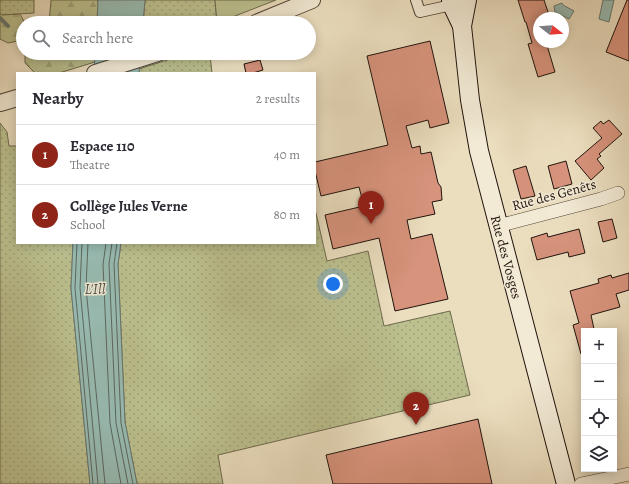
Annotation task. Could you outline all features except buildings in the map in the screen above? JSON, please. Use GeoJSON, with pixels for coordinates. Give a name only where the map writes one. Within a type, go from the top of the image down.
{"type":"FeatureCollection","features":[{"type":"Feature","properties":{"kind":"main road","name":"Rue des Vosges"},"geometry":{"type":"LineString","coordinates":[[467,0],[462,26],[470,100],[478,144],[566,484]]}},
{"type":"Feature","properties":{"kind":"main road","name":"Rue des Vosges"},"geometry":{"type":"LineString","coordinates":[[449,3],[452,5],[462,26]]}},
{"type":"Feature","properties":{"kind":"street"},"geometry":{"type":"LineString","coordinates":[[273,16],[312,0]]}},
{"type":"Feature","properties":{"kind":"street"},"geometry":{"type":"LineString","coordinates":[[416,0],[420,12],[449,3]]}},
{"type":"Feature","properties":{"kind":"street"},"geometry":{"type":"LineString","coordinates":[[98,72],[136,60]]}},
{"type":"Feature","properties":{"kind":"street"},"geometry":{"type":"LineString","coordinates":[[0,103],[16,98]]}},
{"type":"Feature","properties":{"kind":"street","name":"Rue des Genêts"},"geometry":{"type":"LineString","coordinates":[[498,226],[601,199],[618,193]]}},
{"type":"Feature","properties":{"kind":"street"},"geometry":{"type":"LineString","coordinates":[[581,484],[629,474]]}},
{"type":"Feature","properties":{"kind":"green space"},"geometry":{"type":"Polygon","coordinates":[[[0,0],[34,0],[34,13],[2,15],[0,13],[0,0]]]}},
{"type":"Feature","properties":{"kind":"green space"},"geometry":{"type":"Polygon","coordinates":[[[51,0],[98,0],[97,16],[50,16],[51,0]]]}},
{"type":"Feature","properties":{"kind":"green space"},"geometry":{"type":"Polygon","coordinates":[[[145,0],[215,0],[216,16],[144,16],[145,0]]]}},
{"type":"Feature","properties":{"kind":"green space"},"geometry":{"type":"Polygon","coordinates":[[[215,0],[276,0],[235,16],[216,16],[215,0]]]}},
{"type":"Feature","properties":{"kind":"green space"},"geometry":{"type":"Polygon","coordinates":[[[0,13],[2,15],[20,14],[21,16],[16,16],[16,41],[8,43],[0,39],[0,13]]]}},
{"type":"Feature","properties":{"kind":"green space"},"geometry":{"type":"Polygon","coordinates":[[[25,60],[95,60],[95,62],[62,72],[34,72],[25,63],[25,60]]]}},
{"type":"Feature","properties":{"kind":"green space"},"geometry":{"type":"Polygon","coordinates":[[[167,60],[211,60],[212,72],[139,72],[139,69],[167,60]]]}},
{"type":"Feature","properties":{"kind":"green space"},"geometry":{"type":"Polygon","coordinates":[[[0,123],[7,132],[9,146],[16,146],[16,244],[73,244],[71,288],[90,484],[0,484],[0,123]]]}},
{"type":"Feature","properties":{"kind":"green space"},"geometry":{"type":"Polygon","coordinates":[[[316,213],[327,261],[368,251],[384,326],[450,311],[470,395],[218,455],[223,484],[137,484],[125,422],[118,264],[121,244],[316,244],[316,213]]]}},
{"type":"Feature","properties":{"kind":"water"},"geometry":{"type":"Polygon","coordinates":[[[98,0],[145,0],[144,16],[97,16],[98,0]]]}},
{"type":"Feature","properties":{"kind":"water"},"geometry":{"type":"Polygon","coordinates":[[[603,0],[614,0],[609,22],[599,19],[603,0]]]}},
{"type":"Feature","properties":{"kind":"water"},"geometry":{"type":"Polygon","coordinates":[[[562,3],[574,11],[569,19],[569,12],[555,12],[554,6],[562,3]]]}},
{"type":"Feature","properties":{"kind":"water"},"geometry":{"type":"Polygon","coordinates":[[[95,60],[140,60],[139,72],[94,72],[95,60]]]}},
{"type":"Feature","properties":{"kind":"water","name":"L'Ill"},"geometry":{"type":"Polygon","coordinates":[[[73,244],[121,244],[118,264],[125,422],[137,484],[90,484],[71,288],[73,244]]]}},
{"type":"Feature","properties":{"kind":"waterway"},"geometry":{"type":"LineString","coordinates":[[0,18],[8,26]]}},
{"type":"Feature","properties":{"kind":"place","name":"Espace 110"},"geometry":{"type":"Point","coordinates":[371,224]}},
{"type":"Feature","properties":{"kind":"place","name":"Collège Jules Verne"},"geometry":{"type":"Point","coordinates":[416,425]}}]}
